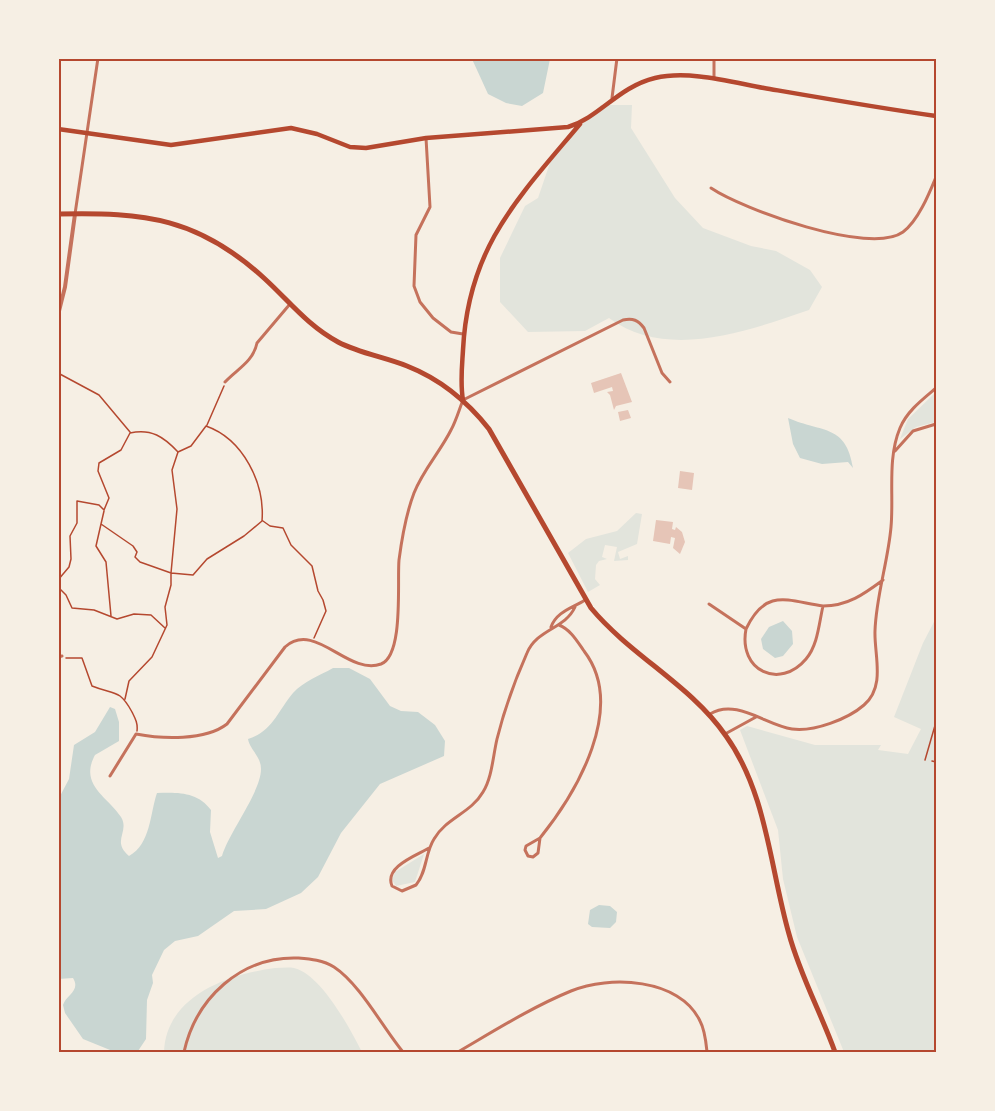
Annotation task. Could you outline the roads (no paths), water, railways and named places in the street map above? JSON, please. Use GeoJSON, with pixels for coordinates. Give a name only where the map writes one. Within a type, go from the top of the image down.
{"type":"FeatureCollection","features":[{"type":"Feature","properties":{"kind":"highway"},"geometry":{"type":"LineString","coordinates":[[58,214],[130,215],[181,224],[212,238],[236,255],[304,318],[338,342],[407,366],[445,386],[463,400],[489,429],[585,600],[608,627],[710,714],[738,753],[753,789],[789,937],[835,1053]]}},
{"type":"Feature","properties":{"kind":"main road"},"geometry":{"type":"LineString","coordinates":[[463,400],[460,386],[463,334],[471,289],[494,236],[517,200],[582,122],[612,98],[637,84],[660,77],[715,80],[936,117]]}},
{"type":"Feature","properties":{"kind":"main road"},"geometry":{"type":"LineString","coordinates":[[58,129],[171,145],[283,129],[302,130],[358,148],[426,138],[552,130],[582,122]]}},
{"type":"Feature","properties":{"kind":"street"},"geometry":{"type":"LineString","coordinates":[[58,315],[68,272],[98,58]]}},
{"type":"Feature","properties":{"kind":"street"},"geometry":{"type":"LineString","coordinates":[[612,98],[617,58]]}},
{"type":"Feature","properties":{"kind":"street"},"geometry":{"type":"LineString","coordinates":[[714,58],[715,80]]}},
{"type":"Feature","properties":{"kind":"street"},"geometry":{"type":"LineString","coordinates":[[426,138],[431,199],[430,207],[416,235],[414,286],[420,302],[433,318],[451,332],[463,334]]}},
{"type":"Feature","properties":{"kind":"street"},"geometry":{"type":"LineString","coordinates":[[711,189],[737,203],[830,234],[867,240],[883,239],[904,230],[936,177]]}},
{"type":"Feature","properties":{"kind":"street"},"geometry":{"type":"LineString","coordinates":[[225,382],[246,363],[255,351],[257,343],[290,304]]}},
{"type":"Feature","properties":{"kind":"street"},"geometry":{"type":"LineString","coordinates":[[110,776],[136,734],[187,735],[219,730],[227,724],[285,647],[295,640],[313,640],[333,652],[369,665],[381,664],[391,656],[396,635],[399,562],[404,527],[415,492],[452,430],[463,400],[623,320],[632,319],[640,322],[644,328],[662,373],[670,382]]}},
{"type":"Feature","properties":{"kind":"street"},"geometry":{"type":"LineString","coordinates":[[710,714],[725,708],[791,729],[806,729],[843,716],[866,704],[872,695],[877,676],[878,656],[874,633],[891,527],[894,454],[902,423],[936,388]]}},
{"type":"Feature","properties":{"kind":"street"},"geometry":{"type":"LineString","coordinates":[[894,454],[913,431],[936,424]]}},
{"type":"Feature","properties":{"kind":"street"},"geometry":{"type":"LineString","coordinates":[[823,606],[811,651],[799,665],[785,672],[767,672],[750,663],[745,653],[746,629],[751,618],[774,601],[799,599],[823,606],[844,604],[858,598],[883,580]]}},
{"type":"Feature","properties":{"kind":"street"},"geometry":{"type":"LineString","coordinates":[[429,848],[393,871],[389,879],[392,886],[402,891],[416,885],[422,874],[429,848],[443,827],[472,806],[485,790],[498,735],[527,652],[538,636],[551,627],[559,625],[575,607],[585,600]]}},
{"type":"Feature","properties":{"kind":"street"},"geometry":{"type":"LineString","coordinates":[[709,604],[746,629]]}},
{"type":"Feature","properties":{"kind":"street"},"geometry":{"type":"LineString","coordinates":[[551,627],[553,621],[569,607],[575,607]]}},
{"type":"Feature","properties":{"kind":"street"},"geometry":{"type":"LineString","coordinates":[[540,838],[538,853],[528,856],[526,846],[540,838],[568,801],[584,771],[594,740],[600,706],[599,681],[591,660],[569,631],[559,625]]}},
{"type":"Feature","properties":{"kind":"street"},"geometry":{"type":"LineString","coordinates":[[725,734],[756,717]]}},
{"type":"Feature","properties":{"kind":"street"},"geometry":{"type":"LineString","coordinates":[[184,1053],[187,1040],[205,1006],[224,983],[256,963],[287,958],[312,959],[334,967],[347,978],[404,1053]]}},
{"type":"Feature","properties":{"kind":"street"},"geometry":{"type":"LineString","coordinates":[[458,1053],[572,991],[593,984],[625,982],[657,988],[678,997],[700,1021],[708,1053]]}}]}
